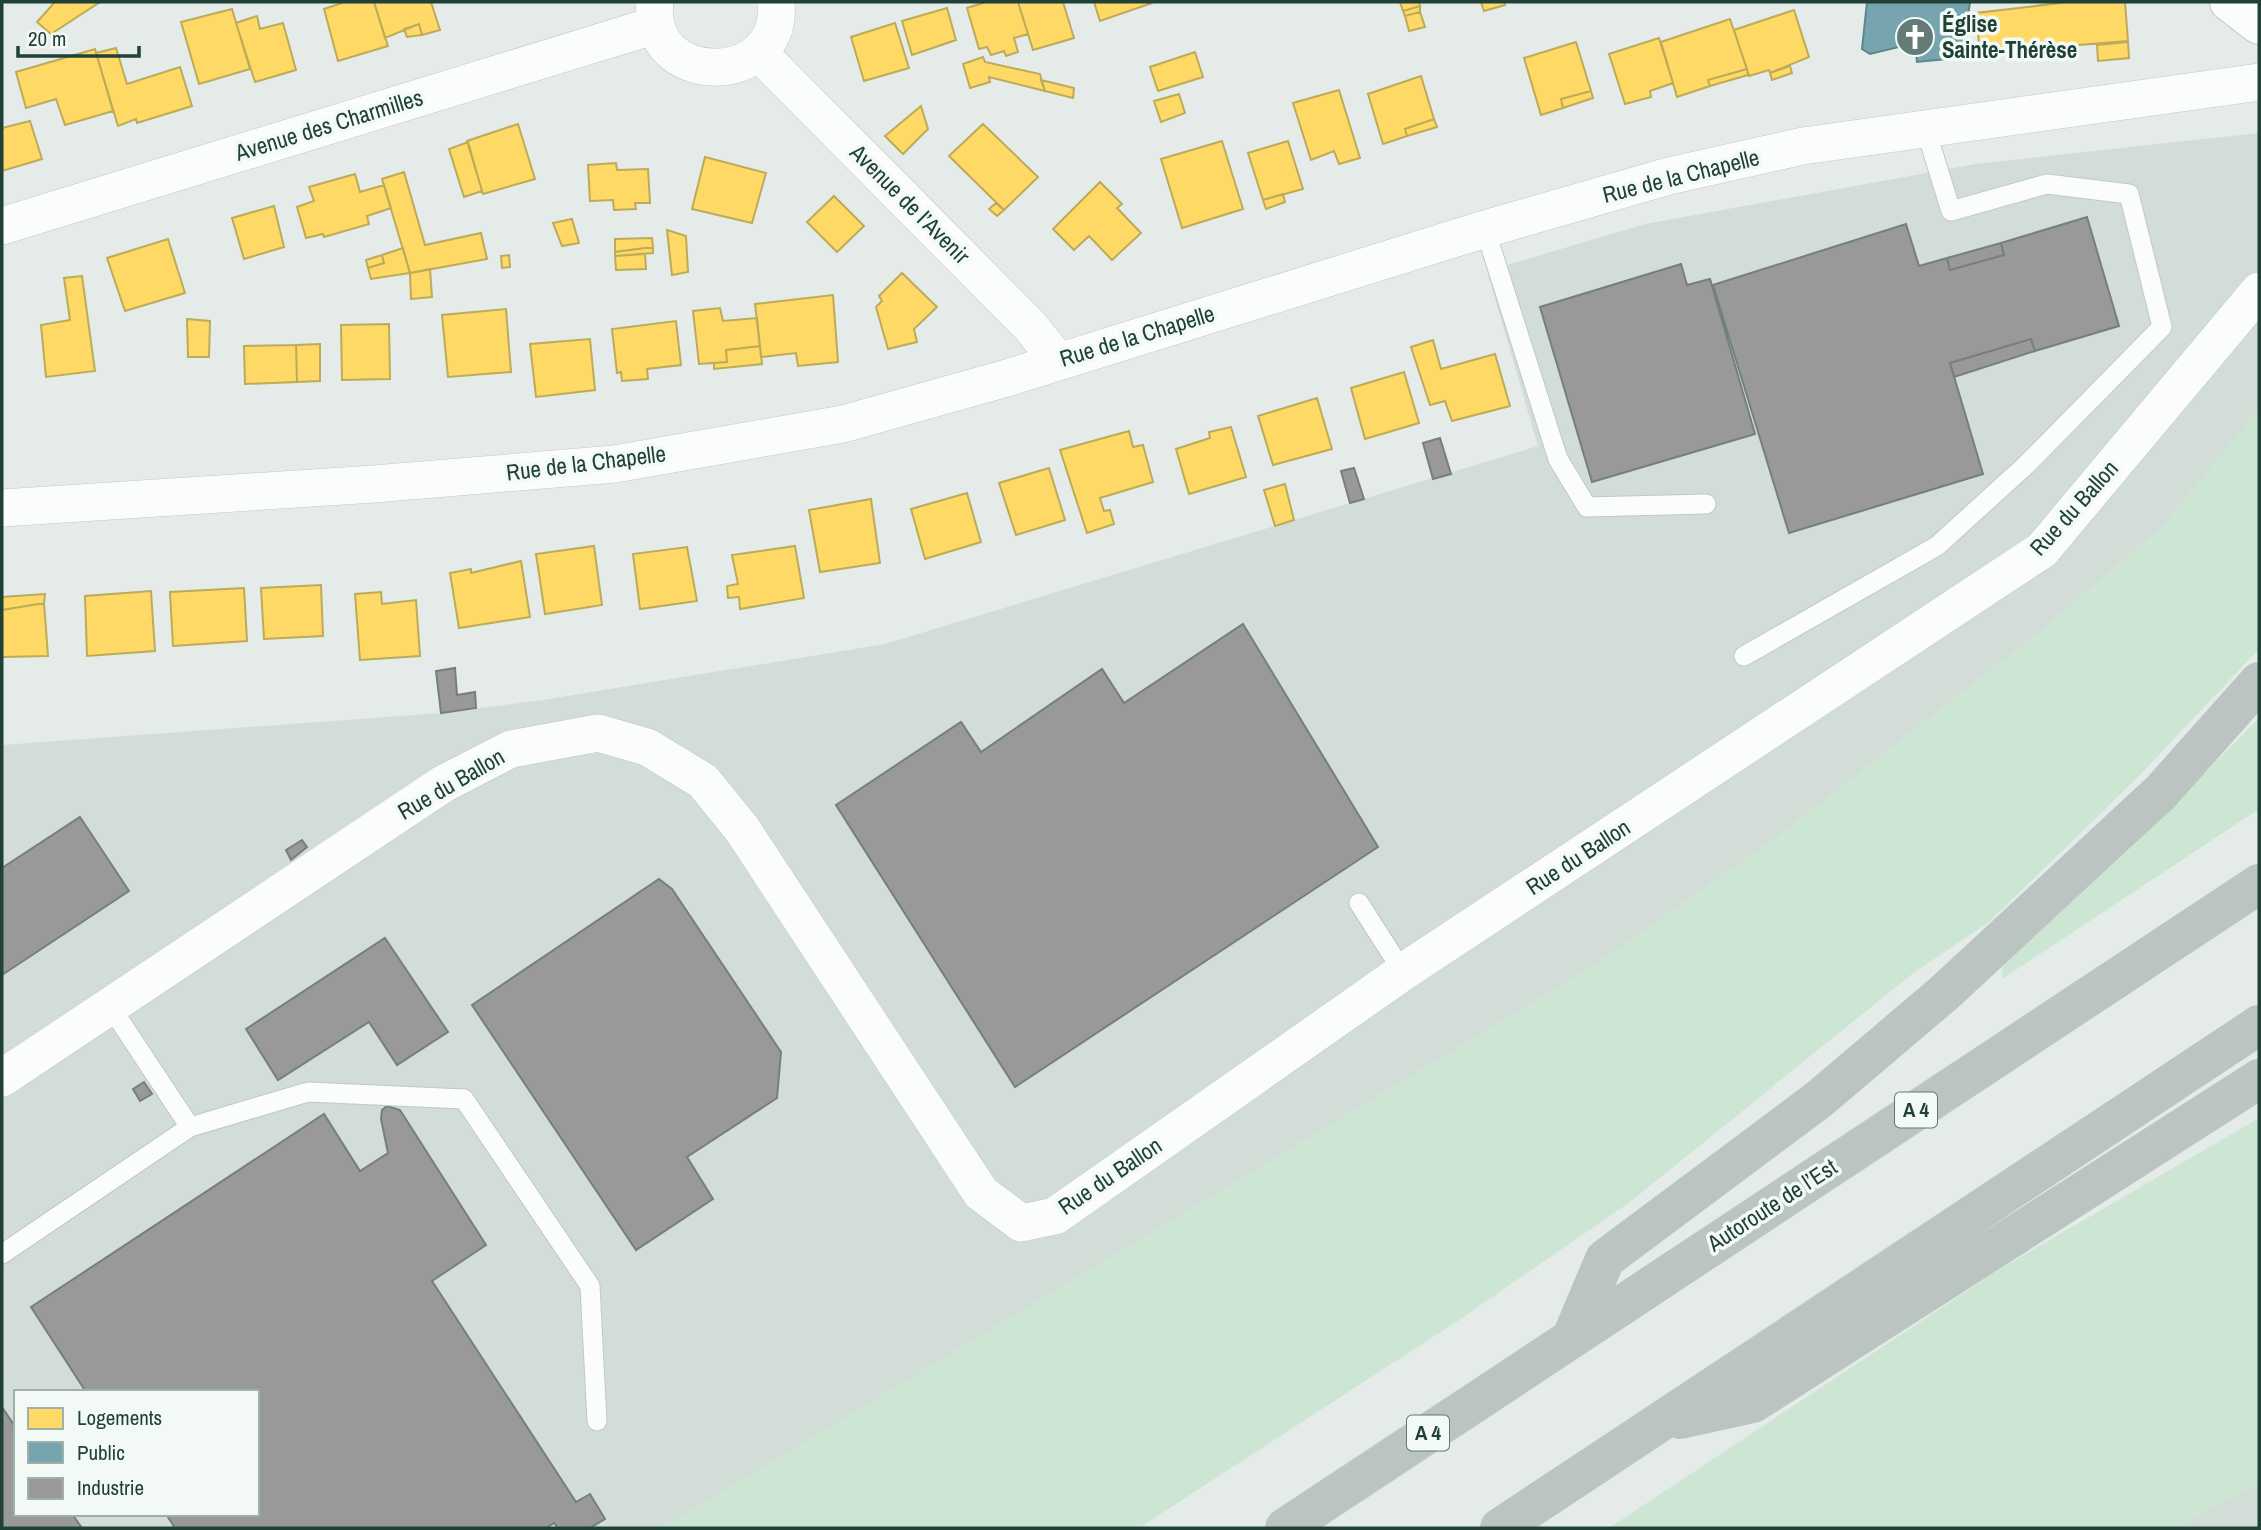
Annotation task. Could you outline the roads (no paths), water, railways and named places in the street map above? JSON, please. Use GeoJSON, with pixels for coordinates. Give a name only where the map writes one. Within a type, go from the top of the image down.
{"type":"FeatureCollection","features":[{"type":"Feature","properties":{"kind":"highway"},"geometry":{"type":"LineString","coordinates":[[1572,1337],[1605,1259],[1818,1100],[1943,994],[2161,792],[2259,682]]}},
{"type":"Feature","properties":{"kind":"highway","name":"Autoroute de l’Est"},"geometry":{"type":"LineString","coordinates":[[1285,1528],[2259,884]]}},
{"type":"Feature","properties":{"kind":"highway"},"geometry":{"type":"LineString","coordinates":[[1500,1528],[2259,1025]]}},
{"type":"Feature","properties":{"kind":"highway"},"geometry":{"type":"LineString","coordinates":[[1657,1424],[1752,1403],[2259,1079]]}},
{"type":"Feature","properties":{"kind":"street"},"geometry":{"type":"LineString","coordinates":[[656,13],[665,44],[680,58],[698,67],[718,69],[738,65],[758,52],[774,26],[776,2]]}},
{"type":"Feature","properties":{"kind":"street"},"geometry":{"type":"LineString","coordinates":[[2229,2],[2259,25]]}},
{"type":"Feature","properties":{"kind":"street","name":"Avenue des Charmilles"},"geometry":{"type":"LineString","coordinates":[[2,226],[656,13]]}},
{"type":"Feature","properties":{"kind":"street","name":"Avenue de l’Avenir"},"geometry":{"type":"LineString","coordinates":[[758,52],[1030,326],[1058,361]]}},
{"type":"Feature","properties":{"kind":"street","name":"Rue de la Chapelle"},"geometry":{"type":"LineString","coordinates":[[2,508],[347,486],[615,464],[843,424],[1007,378],[1485,229],[1669,176],[1802,146],[2259,82]]}},
{"type":"Feature","properties":{"kind":"street","name":"Rue du Ballon"},"geometry":{"type":"LineString","coordinates":[[2,1079],[443,783],[511,749],[598,733],[648,747],[703,782],[742,829],[981,1193],[1021,1223],[1055,1216],[1403,972],[2042,550],[2259,292]]}},
{"type":"Feature","properties":{"kind":"lane"},"geometry":{"type":"LineString","coordinates":[[1744,656],[1937,546],[2026,465],[2162,327],[2129,194],[2047,184],[1951,211],[1925,127]]}},
{"type":"Feature","properties":{"kind":"lane"},"geometry":{"type":"LineString","coordinates":[[1485,229],[1558,459],[1587,507],[1706,504]]}},
{"type":"Feature","properties":{"kind":"lane"},"geometry":{"type":"LineString","coordinates":[[1359,903],[1403,972]]}},
{"type":"Feature","properties":{"kind":"lane"},"geometry":{"type":"LineString","coordinates":[[110,1006],[190,1127]]}},
{"type":"Feature","properties":{"kind":"lane"},"geometry":{"type":"LineString","coordinates":[[2,1254],[190,1127],[308,1093],[464,1099],[590,1286],[597,1421]]}},
{"type":"Feature","properties":{"kind":"place","name":"Église Sainte-Thérèse"},"geometry":{"type":"Point","coordinates":[1915,37]}}]}
